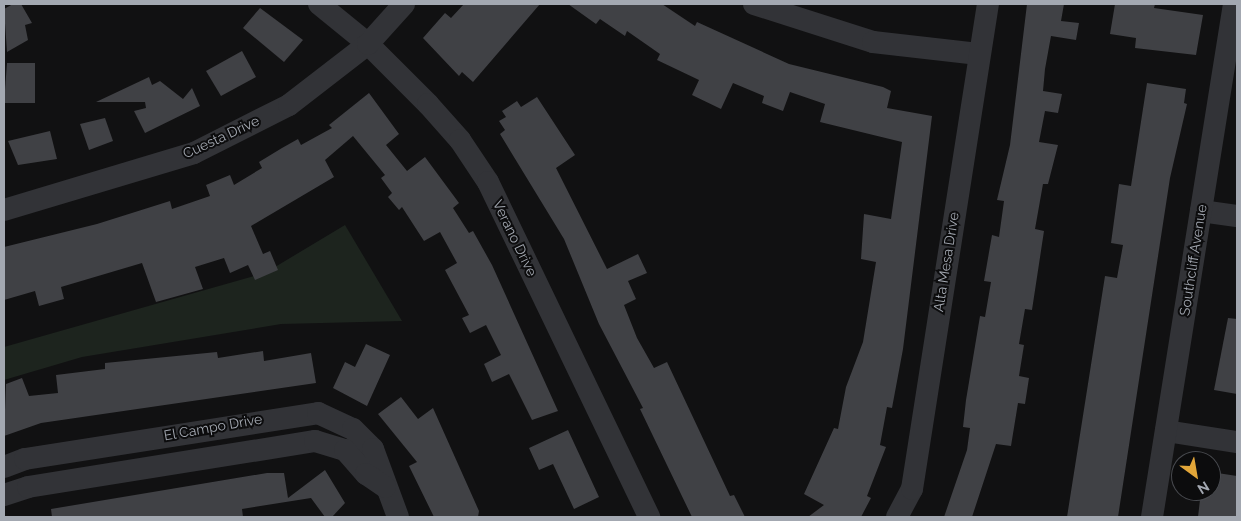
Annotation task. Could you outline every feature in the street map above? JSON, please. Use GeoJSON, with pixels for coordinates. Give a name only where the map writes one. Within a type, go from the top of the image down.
{"type":"FeatureCollection","features":[{"type":"Feature","properties":{"kind":"street","name":"Verano Drive"},"geometry":{"type":"LineString","coordinates":[[319,4],[368,44],[460,140],[488,182],[649,517]]}},
{"type":"Feature","properties":{"kind":"street","name":"Cuesta Drive"},"geometry":{"type":"LineString","coordinates":[[4,210],[194,153],[289,105],[368,44],[404,4]]}},
{"type":"Feature","properties":{"kind":"street"},"geometry":{"type":"LineString","coordinates":[[754,4],[872,42],[978,54]]}},
{"type":"Feature","properties":{"kind":"street","name":"Alta Mesa Drive"},"geometry":{"type":"LineString","coordinates":[[897,517],[912,488],[978,54],[988,4]]}},
{"type":"Feature","properties":{"kind":"street","name":"Southcliff Avenue"},"geometry":{"type":"LineString","coordinates":[[1152,517],[1234,4]]}},
{"type":"Feature","properties":{"kind":"street"},"geometry":{"type":"LineString","coordinates":[[1201,211],[1237,216]]}},
{"type":"Feature","properties":{"kind":"street","name":"El Campo Drive"},"geometry":{"type":"LineString","coordinates":[[4,467],[25,459],[318,413],[339,420],[362,437],[381,464],[385,487],[398,517]]}},
{"type":"Feature","properties":{"kind":"street"},"geometry":{"type":"LineString","coordinates":[[1166,431],[1237,442]]}},
{"type":"Feature","properties":{"kind":"street","name":"El Campo Drive"},"geometry":{"type":"LineString","coordinates":[[4,495],[28,486],[315,440],[345,450],[366,474],[385,487]]}},
{"type":"Feature","properties":{"kind":"shaded area"},"geometry":{"type":"Polygon","coordinates":[[[345,225],[402,321],[281,324],[82,357],[4,380],[4,347],[265,273],[345,225]]]}},
{"type":"Feature","properties":{"kind":"building"},"geometry":{"type":"Polygon","coordinates":[[[13,4],[21,4],[32,23],[25,25],[28,40],[7,52],[4,9],[13,4]]]}},
{"type":"Feature","properties":{"kind":"building"},"geometry":{"type":"Polygon","coordinates":[[[464,4],[540,4],[473,82],[462,72],[459,76],[423,38],[445,13],[451,18],[464,4]]]}},
{"type":"Feature","properties":{"kind":"building"},"geometry":{"type":"Polygon","coordinates":[[[568,4],[662,4],[695,26],[697,22],[789,64],[883,87],[891,91],[887,108],[932,116],[903,349],[892,408],[887,407],[880,445],[886,447],[867,496],[871,498],[861,517],[808,517],[824,505],[804,494],[834,428],[838,429],[846,387],[863,342],[876,262],[861,259],[864,214],[891,219],[902,142],[820,122],[825,104],[790,92],[783,111],[762,103],[764,96],[733,83],[721,109],[692,95],[699,80],[657,60],[660,54],[627,31],[625,36],[600,19],[596,24],[568,4]]]}},
{"type":"Feature","properties":{"kind":"building"},"geometry":{"type":"Polygon","coordinates":[[[1027,4],[1064,4],[1061,21],[1079,23],[1076,40],[1051,36],[1045,69],[1043,91],[1062,94],[1058,113],[1045,111],[1039,142],[1058,145],[1048,184],[1043,184],[1035,229],[1044,231],[1032,310],[1025,309],[1019,344],[1024,345],[1019,376],[1029,378],[1025,404],[1018,403],[1011,446],[996,444],[972,517],[944,517],[967,450],[970,428],[963,427],[966,400],[980,316],[985,317],[991,282],[984,281],[992,235],[999,237],[1004,201],[997,200],[1010,145],[1027,4]]]}},
{"type":"Feature","properties":{"kind":"building"},"geometry":{"type":"Polygon","coordinates":[[[1115,4],[1155,4],[1154,8],[1203,15],[1196,55],[1135,48],[1136,38],[1110,34],[1115,4]]]}},
{"type":"Feature","properties":{"kind":"building"},"geometry":{"type":"Polygon","coordinates":[[[260,8],[303,40],[284,62],[243,28],[260,8]]]}},
{"type":"Feature","properties":{"kind":"building"},"geometry":{"type":"Polygon","coordinates":[[[242,51],[256,77],[221,96],[206,71],[242,51]]]}},
{"type":"Feature","properties":{"kind":"building"},"geometry":{"type":"Polygon","coordinates":[[[7,63],[35,63],[35,103],[4,103],[7,63]]]}},
{"type":"Feature","properties":{"kind":"building"},"geometry":{"type":"Polygon","coordinates":[[[149,77],[152,85],[160,81],[183,99],[192,88],[200,106],[145,133],[134,111],[146,108],[145,102],[96,102],[149,77]]]}},
{"type":"Feature","properties":{"kind":"building"},"geometry":{"type":"Polygon","coordinates":[[[1147,83],[1186,89],[1184,103],[1187,104],[1170,178],[1118,517],[1067,517],[1105,276],[1117,278],[1123,245],[1111,243],[1119,184],[1131,186],[1147,83]]]}},
{"type":"Feature","properties":{"kind":"building"},"geometry":{"type":"Polygon","coordinates":[[[369,93],[399,134],[386,145],[407,171],[425,157],[459,203],[453,208],[469,233],[473,231],[492,265],[558,411],[532,420],[509,374],[492,382],[484,364],[501,355],[486,325],[470,333],[462,318],[469,315],[445,270],[457,263],[440,232],[424,241],[402,207],[399,210],[388,197],[392,193],[381,178],[385,175],[353,136],[325,160],[334,177],[251,226],[263,254],[270,251],[278,270],[255,280],[248,265],[230,273],[224,258],[195,267],[203,289],[156,302],[142,263],[61,287],[64,299],[39,306],[35,291],[4,300],[4,247],[97,224],[170,201],[172,209],[210,196],[206,185],[230,175],[234,185],[262,168],[259,162],[282,148],[298,139],[301,145],[332,128],[329,125],[369,93]]]}},
{"type":"Feature","properties":{"kind":"building"},"geometry":{"type":"Polygon","coordinates":[[[537,97],[575,155],[556,168],[607,269],[638,254],[647,273],[628,281],[636,299],[624,305],[637,338],[654,368],[667,362],[730,496],[734,495],[745,517],[692,517],[640,409],[643,408],[599,324],[564,239],[500,134],[505,130],[499,121],[506,117],[502,111],[517,101],[521,107],[537,97]]]}},
{"type":"Feature","properties":{"kind":"building"},"geometry":{"type":"Polygon","coordinates":[[[105,118],[113,141],[89,150],[80,124],[105,118]]]}},
{"type":"Feature","properties":{"kind":"building"},"geometry":{"type":"Polygon","coordinates":[[[50,131],[57,159],[18,165],[8,141],[50,131]]]}},
{"type":"Feature","properties":{"kind":"building"},"geometry":{"type":"Polygon","coordinates":[[[1228,318],[1237,319],[1237,394],[1214,390],[1228,318]]]}},
{"type":"Feature","properties":{"kind":"building"},"geometry":{"type":"Polygon","coordinates":[[[366,344],[390,355],[367,406],[333,388],[345,362],[355,367],[366,344]]]}},
{"type":"Feature","properties":{"kind":"building"},"geometry":{"type":"Polygon","coordinates":[[[263,351],[264,361],[311,353],[316,383],[41,423],[4,436],[6,384],[22,378],[29,396],[58,393],[56,375],[105,369],[105,363],[217,352],[218,358],[263,351]]]}},
{"type":"Feature","properties":{"kind":"building"},"geometry":{"type":"Polygon","coordinates":[[[401,397],[418,419],[433,408],[479,511],[478,517],[434,517],[409,466],[417,462],[378,414],[401,397]]]}},
{"type":"Feature","properties":{"kind":"building"},"geometry":{"type":"Polygon","coordinates":[[[568,430],[599,497],[574,509],[553,464],[539,470],[529,448],[568,430]]]}},
{"type":"Feature","properties":{"kind":"building"},"geometry":{"type":"Polygon","coordinates":[[[325,470],[345,503],[332,517],[325,517],[311,498],[242,509],[243,517],[52,517],[51,509],[267,473],[284,473],[288,498],[325,470]]]}},
{"type":"Feature","properties":{"kind":"building"},"geometry":{"type":"Polygon","coordinates":[[[1221,474],[1237,476],[1237,517],[1198,517],[1200,501],[1221,501],[1221,474]]]}}]}
